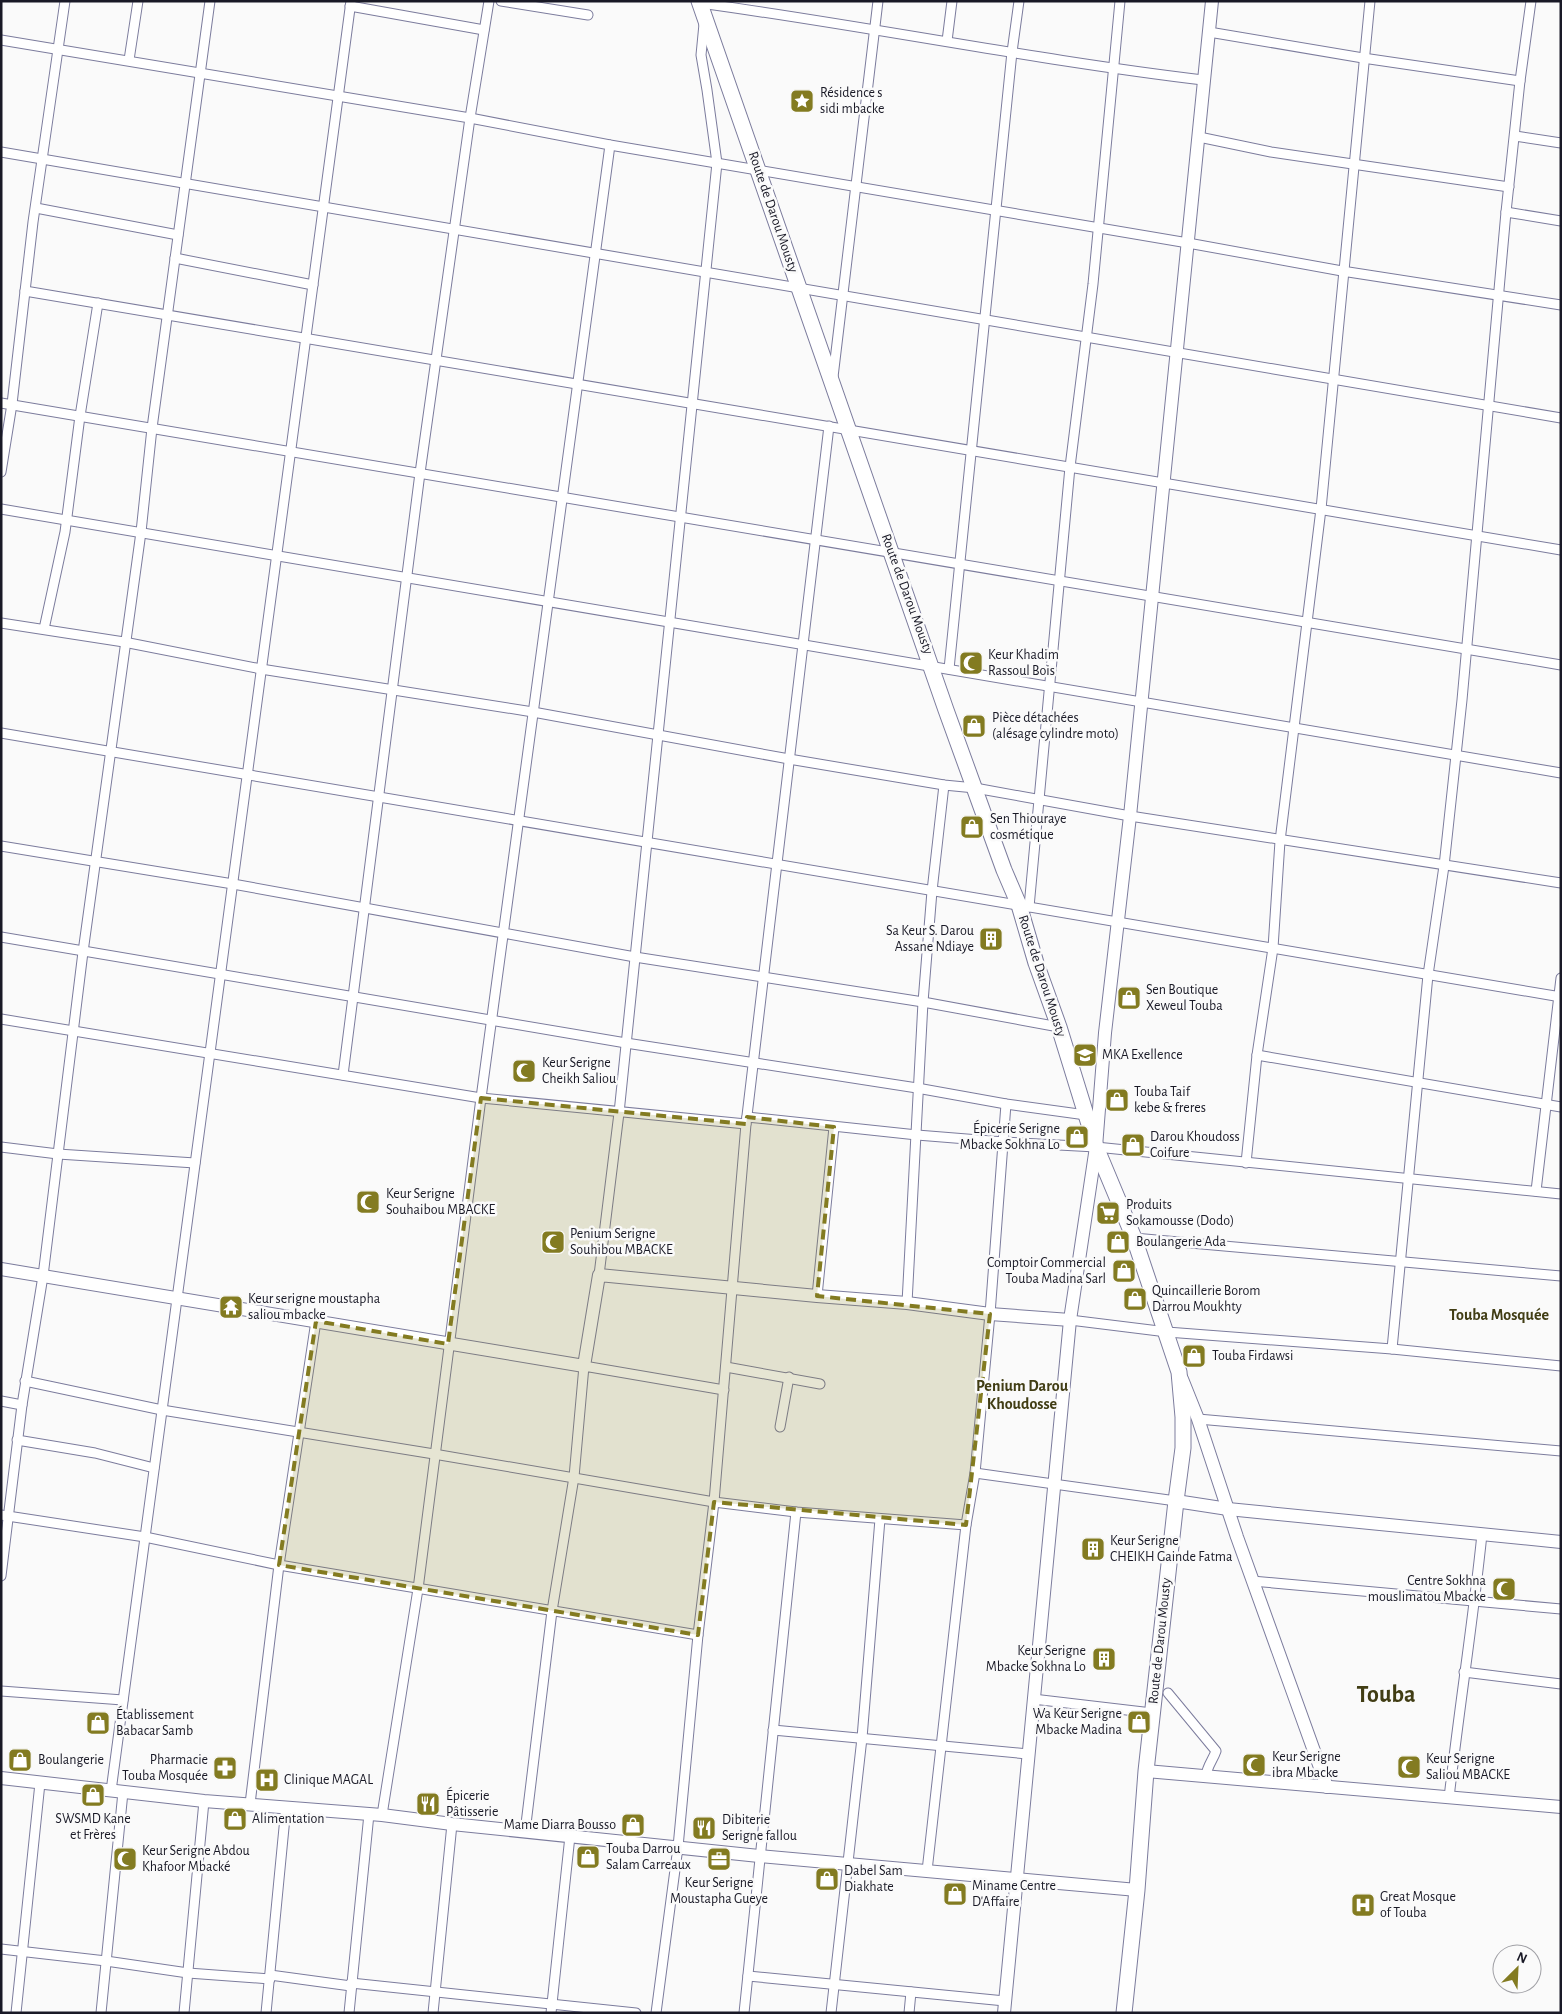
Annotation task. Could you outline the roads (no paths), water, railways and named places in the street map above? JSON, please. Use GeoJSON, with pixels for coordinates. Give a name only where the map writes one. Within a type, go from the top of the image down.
{"type":"FeatureCollection","features":[{"type":"Feature","properties":{"kind":"main road","name":"Route de Darou Mousty"},"geometry":{"type":"LineString","coordinates":[[701,7],[850,430],[891,553],[1004,870],[1024,906],[1036,963],[1059,1027],[1096,1147],[1134,1238],[1179,1372],[1183,1417],[1183,1448],[1152,1712],[1137,1890],[1124,2013]]}},
{"type":"Feature","properties":{"kind":"street"},"geometry":{"type":"LineString","coordinates":[[1,472],[12,404],[25,291],[65,1]]}},
{"type":"Feature","properties":{"kind":"street"},"geometry":{"type":"LineString","coordinates":[[129,60],[138,1]]}},
{"type":"Feature","properties":{"kind":"street"},"geometry":{"type":"LineString","coordinates":[[1,1576],[5,1516],[43,1276],[109,751],[141,532],[152,428],[210,1]]}},
{"type":"Feature","properties":{"kind":"street"},"geometry":{"type":"LineString","coordinates":[[343,1075],[420,473],[470,118],[489,1]]}},
{"type":"Feature","properties":{"kind":"street"},"geometry":{"type":"LineString","coordinates":[[501,1],[588,15]]}},
{"type":"Feature","properties":{"kind":"street"},"geometry":{"type":"LineString","coordinates":[[832,380],[878,1]]}},
{"type":"Feature","properties":{"kind":"street"},"geometry":{"type":"LineString","coordinates":[[947,41],[952,1]]}},
{"type":"Feature","properties":{"kind":"street"},"geometry":{"type":"LineString","coordinates":[[949,669],[1012,52],[1019,1]]}},
{"type":"Feature","properties":{"kind":"street"},"geometry":{"type":"LineString","coordinates":[[1024,906],[1040,800],[1070,467],[1087,337],[1120,1]]}},
{"type":"Feature","properties":{"kind":"street"},"geometry":{"type":"LineString","coordinates":[[748,1976],[911,1992],[1005,2007],[1070,1320],[1096,1147],[1104,1033],[1130,816],[1140,701],[1212,1]]}},
{"type":"Feature","properties":{"kind":"street"},"geometry":{"type":"LineString","coordinates":[[1246,1163],[1257,1055],[1273,948],[1280,841],[1321,509],[1342,271],[1370,1]]}},
{"type":"Feature","properties":{"kind":"street"},"geometry":{"type":"LineString","coordinates":[[1392,1349],[1428,975],[1444,866],[1467,650],[1487,405],[1506,212],[1520,81],[1531,1]]}},
{"type":"Feature","properties":{"kind":"street"},"geometry":{"type":"LineString","coordinates":[[100,2013],[106,1961],[123,1700],[351,4],[484,30]]}},
{"type":"Feature","properties":{"kind":"street"},"geometry":{"type":"LineString","coordinates":[[525,1832],[552,1611],[574,1477],[584,1366],[599,1275],[619,1113],[717,163],[701,55],[701,7],[875,29],[1113,69],[1204,80]]}},
{"type":"Feature","properties":{"kind":"street"},"geometry":{"type":"LineString","coordinates":[[1209,32],[1364,58],[1520,81]]}},
{"type":"Feature","properties":{"kind":"street"},"geometry":{"type":"LineString","coordinates":[[1,40],[470,118],[610,146],[1188,243],[1342,271],[1561,305]]}},
{"type":"Feature","properties":{"kind":"street"},"geometry":{"type":"LineString","coordinates":[[1515,136],[1561,143]]}},
{"type":"Feature","properties":{"kind":"street"},"geometry":{"type":"LineString","coordinates":[[1199,137],[1271,152],[1509,187]]}},
{"type":"Feature","properties":{"kind":"street"},"geometry":{"type":"LineString","coordinates":[[349,2013],[351,1985],[376,1815],[418,1589],[491,1020],[610,146]]}},
{"type":"Feature","properties":{"kind":"street"},"geometry":{"type":"LineString","coordinates":[[1,152],[1561,418]]}},
{"type":"Feature","properties":{"kind":"street"},"geometry":{"type":"LineString","coordinates":[[36,208],[178,234]]}},
{"type":"Feature","properties":{"kind":"street"},"geometry":{"type":"LineString","coordinates":[[1506,212],[1561,221]]}},
{"type":"Feature","properties":{"kind":"street"},"geometry":{"type":"LineString","coordinates":[[175,258],[313,285]]}},
{"type":"Feature","properties":{"kind":"street"},"geometry":{"type":"LineString","coordinates":[[25,291],[1561,550]]}},
{"type":"Feature","properties":{"kind":"street"},"geometry":{"type":"LineString","coordinates":[[44,629],[66,520],[98,303]]}},
{"type":"Feature","properties":{"kind":"street"},"geometry":{"type":"LineString","coordinates":[[1,402],[1561,665]]}},
{"type":"Feature","properties":{"kind":"street"},"geometry":{"type":"LineString","coordinates":[[656,2013],[678,1847],[698,1635],[714,1502],[734,1288],[746,1120],[829,426]]}},
{"type":"Feature","properties":{"kind":"street"},"geometry":{"type":"LineString","coordinates":[[1,509],[1561,773]]}},
{"type":"Feature","properties":{"kind":"street"},"geometry":{"type":"LineString","coordinates":[[1,623],[124,642],[261,669],[533,712],[944,785],[975,788],[1280,841],[1561,883]]}},
{"type":"Feature","properties":{"kind":"street"},"geometry":{"type":"LineString","coordinates":[[1,733],[1560,997]]}},
{"type":"Feature","properties":{"kind":"street"},"geometry":{"type":"LineString","coordinates":[[906,1303],[917,1135],[917,1088],[923,1002],[932,891],[944,785]]}},
{"type":"Feature","properties":{"kind":"street"},"geometry":{"type":"LineString","coordinates":[[1,846],[232,884],[635,957],[923,1002],[1059,1027]]}},
{"type":"Feature","properties":{"kind":"street"},"geometry":{"type":"LineString","coordinates":[[1,937],[626,1043],[917,1088],[1006,1104],[1086,1115]]}},
{"type":"Feature","properties":{"kind":"street"},"geometry":{"type":"LineString","coordinates":[[1536,1191],[1561,978]]}},
{"type":"Feature","properties":{"kind":"street"},"geometry":{"type":"LineString","coordinates":[[1,1019],[481,1098],[619,1113],[746,1120],[1004,1142],[1096,1147],[1561,1194]]}},
{"type":"Feature","properties":{"kind":"street"},"geometry":{"type":"LineString","coordinates":[[1257,1055],[1561,1107]]}},
{"type":"Feature","properties":{"kind":"street"},"geometry":{"type":"LineString","coordinates":[[927,1870],[966,1525],[975,1473],[990,1314],[1006,1104]]}},
{"type":"Feature","properties":{"kind":"street"},"geometry":{"type":"LineString","coordinates":[[817,1296],[834,1127]]}},
{"type":"Feature","properties":{"kind":"street"},"geometry":{"type":"LineString","coordinates":[[1,1147],[58,1154],[195,1163]]}},
{"type":"Feature","properties":{"kind":"street"},"geometry":{"type":"LineString","coordinates":[[1134,1238],[1561,1276]]}},
{"type":"Feature","properties":{"kind":"street"},"geometry":{"type":"LineString","coordinates":[[1,1269],[724,1390]]}},
{"type":"Feature","properties":{"kind":"street"},"geometry":{"type":"LineString","coordinates":[[599,1275],[906,1303],[990,1314],[1070,1320],[1167,1332],[1392,1349],[1561,1366]]}},
{"type":"Feature","properties":{"kind":"street"},"geometry":{"type":"LineString","coordinates":[[250,1804],[280,1565],[316,1321]]}},
{"type":"Feature","properties":{"kind":"street"},"geometry":{"type":"LineString","coordinates":[[726,1367],[820,1384]]}},
{"type":"Feature","properties":{"kind":"street"},"geometry":{"type":"LineString","coordinates":[[1179,1372],[1198,1419],[1252,1581],[1327,1787]]}},
{"type":"Feature","properties":{"kind":"street"},"geometry":{"type":"LineString","coordinates":[[780,1427],[789,1377]]}},
{"type":"Feature","properties":{"kind":"street"},"geometry":{"type":"LineString","coordinates":[[25,1381],[162,1410],[574,1477],[714,1502],[796,1512],[966,1525]]}},
{"type":"Feature","properties":{"kind":"street"},"geometry":{"type":"LineString","coordinates":[[1,1401],[22,1405]]}},
{"type":"Feature","properties":{"kind":"street"},"geometry":{"type":"LineString","coordinates":[[1198,1419],[1561,1451]]}},
{"type":"Feature","properties":{"kind":"street"},"geometry":{"type":"LineString","coordinates":[[17,1440],[95,1453],[154,1468]]}},
{"type":"Feature","properties":{"kind":"street"},"geometry":{"type":"LineString","coordinates":[[975,1473],[1228,1509],[1561,1542]]}},
{"type":"Feature","properties":{"kind":"street"},"geometry":{"type":"LineString","coordinates":[[744,2013],[796,1512]]}},
{"type":"Feature","properties":{"kind":"street"},"geometry":{"type":"LineString","coordinates":[[5,1516],[145,1538],[280,1565],[418,1589],[698,1635]]}},
{"type":"Feature","properties":{"kind":"street"},"geometry":{"type":"LineString","coordinates":[[831,2013],[862,1738],[880,1519]]}},
{"type":"Feature","properties":{"kind":"street"},"geometry":{"type":"LineString","coordinates":[[1449,1798],[1482,1534]]}},
{"type":"Feature","properties":{"kind":"street"},"geometry":{"type":"LineString","coordinates":[[1252,1581],[1561,1609]]}},
{"type":"Feature","properties":{"kind":"street"},"geometry":{"type":"LineString","coordinates":[[1464,1672],[1561,1684]]}},
{"type":"Feature","properties":{"kind":"street"},"geometry":{"type":"LineString","coordinates":[[1,1691],[123,1700]]}},
{"type":"Feature","properties":{"kind":"street"},"geometry":{"type":"LineString","coordinates":[[1168,1693],[1216,1751],[1214,1758],[1206,1769],[1206,1776]]}},
{"type":"Feature","properties":{"kind":"street"},"geometry":{"type":"LineString","coordinates":[[1033,1699],[1152,1712]]}},
{"type":"Feature","properties":{"kind":"street"},"geometry":{"type":"LineString","coordinates":[[773,1730],[1028,1754]]}},
{"type":"Feature","properties":{"kind":"street"},"geometry":{"type":"LineString","coordinates":[[1146,1771],[1561,1807]]}},
{"type":"Feature","properties":{"kind":"street"},"geometry":{"type":"LineString","coordinates":[[1,1778],[204,1800],[376,1815],[759,1856],[1137,1890]]}},
{"type":"Feature","properties":{"kind":"street"},"geometry":{"type":"LineString","coordinates":[[16,2013],[40,1783]]}},
{"type":"Feature","properties":{"kind":"street"},"geometry":{"type":"LineString","coordinates":[[184,2013],[204,1800]]}},
{"type":"Feature","properties":{"kind":"street"},"geometry":{"type":"LineString","coordinates":[[266,2013],[286,1807]]}},
{"type":"Feature","properties":{"kind":"street"},"geometry":{"type":"LineString","coordinates":[[432,2013],[441,1912],[452,1824]]}},
{"type":"Feature","properties":{"kind":"street"},"geometry":{"type":"LineString","coordinates":[[551,2008],[570,1836]]}},
{"type":"Feature","properties":{"kind":"street"},"geometry":{"type":"LineString","coordinates":[[1,1949],[188,1973],[270,1977],[435,1992],[551,2008],[636,2013]]}},
{"type":"Feature","properties":{"kind":"street"},"geometry":{"type":"LineString","coordinates":[[909,2013],[911,1992]]}},
{"type":"Feature","properties":{"kind":"place","name":"Résidence s sidi mbacke"},"geometry":{"type":"Point","coordinates":[802,101]}},
{"type":"Feature","properties":{"kind":"place","name":"Keur Khadim Rassoul Bois"},"geometry":{"type":"Point","coordinates":[971,663]}},
{"type":"Feature","properties":{"kind":"place","name":"Pièce détachées (alésage cylindre moto)"},"geometry":{"type":"Point","coordinates":[974,726]}},
{"type":"Feature","properties":{"kind":"place","name":"Sen Thiouraye cosmétique"},"geometry":{"type":"Point","coordinates":[972,827]}},
{"type":"Feature","properties":{"kind":"place","name":"Sa Keur S. Darou Assane Ndiaye"},"geometry":{"type":"Point","coordinates":[991,939]}},
{"type":"Feature","properties":{"kind":"place","name":"Sen Boutique Xeweul Touba"},"geometry":{"type":"Point","coordinates":[1129,998]}},
{"type":"Feature","properties":{"kind":"place","name":"MKA Exellence"},"geometry":{"type":"Point","coordinates":[1085,1055]}},
{"type":"Feature","properties":{"kind":"place","name":"Keur Serigne Cheikh Saliou"},"geometry":{"type":"Point","coordinates":[524,1071]}},
{"type":"Feature","properties":{"kind":"place","name":"Touba Taif kebe & freres"},"geometry":{"type":"Point","coordinates":[1117,1100]}},
{"type":"Feature","properties":{"kind":"place","name":"Épicerie Serigne Mbacke Sokhna Lo"},"geometry":{"type":"Point","coordinates":[1077,1137]}},
{"type":"Feature","properties":{"kind":"place","name":"Darou Khoudoss Coifure"},"geometry":{"type":"Point","coordinates":[1133,1145]}},
{"type":"Feature","properties":{"kind":"place","name":"Keur Serigne Souhaibou MBACKE"},"geometry":{"type":"Point","coordinates":[368,1202]}},
{"type":"Feature","properties":{"kind":"place","name":"Produits Sokamousse (Dodo)"},"geometry":{"type":"Point","coordinates":[1108,1213]}},
{"type":"Feature","properties":{"kind":"place","name":"Penium Serigne Souhibou MBACKE"},"geometry":{"type":"Point","coordinates":[553,1242]}},
{"type":"Feature","properties":{"kind":"place","name":"Boulangerie Ada"},"geometry":{"type":"Point","coordinates":[1118,1242]}},
{"type":"Feature","properties":{"kind":"place","name":"Comptoir Commercial Touba Madina Sarl"},"geometry":{"type":"Point","coordinates":[1124,1271]}},
{"type":"Feature","properties":{"kind":"place","name":"Quincaillerie Borom Darrou Moukhty"},"geometry":{"type":"Point","coordinates":[1135,1299]}},
{"type":"Feature","properties":{"kind":"place","name":"Keur serigne moustapha saliou mbacke"},"geometry":{"type":"Point","coordinates":[231,1307]}},
{"type":"Feature","properties":{"kind":"place","name":"Touba Firdawsi"},"geometry":{"type":"Point","coordinates":[1194,1356]}},
{"type":"Feature","properties":{"kind":"place","name":"Keur Serigne CHEIKH Gainde Fatma"},"geometry":{"type":"Point","coordinates":[1093,1549]}},
{"type":"Feature","properties":{"kind":"place","name":"Centre Sokhna mouslimatou Mbacke"},"geometry":{"type":"Point","coordinates":[1504,1589]}},
{"type":"Feature","properties":{"kind":"place","name":"Keur Serigne Mbacke Sokhna Lo"},"geometry":{"type":"Point","coordinates":[1104,1659]}},
{"type":"Feature","properties":{"kind":"place","name":"Wa Keur Serigne Mbacke Madina"},"geometry":{"type":"Point","coordinates":[1139,1722]}},
{"type":"Feature","properties":{"kind":"place","name":"Établissement Babacar Samb"},"geometry":{"type":"Point","coordinates":[98,1723]}},
{"type":"Feature","properties":{"kind":"place","name":"Boulangerie"},"geometry":{"type":"Point","coordinates":[20,1760]}},
{"type":"Feature","properties":{"kind":"place","name":"Keur Serigne ibra Mbacke"},"geometry":{"type":"Point","coordinates":[1254,1765]}},
{"type":"Feature","properties":{"kind":"place","name":"Keur Serigne Saliou MBACKE"},"geometry":{"type":"Point","coordinates":[1409,1767]}},
{"type":"Feature","properties":{"kind":"place","name":"Pharmacie Touba Mosquée"},"geometry":{"type":"Point","coordinates":[225,1768]}},
{"type":"Feature","properties":{"kind":"place","name":"Clinique MAGAL"},"geometry":{"type":"Point","coordinates":[267,1780]}},
{"type":"Feature","properties":{"kind":"place","name":"SWSMD Kane et Frères"},"geometry":{"type":"Point","coordinates":[93,1795]}},
{"type":"Feature","properties":{"kind":"place","name":"Épicerie Pâtisserie"},"geometry":{"type":"Point","coordinates":[428,1804]}},
{"type":"Feature","properties":{"kind":"place","name":"Alimentation"},"geometry":{"type":"Point","coordinates":[235,1819]}},
{"type":"Feature","properties":{"kind":"place","name":"Mame Diarra Bousso"},"geometry":{"type":"Point","coordinates":[633,1825]}},
{"type":"Feature","properties":{"kind":"place","name":"Dibiterie Serigne fallou"},"geometry":{"type":"Point","coordinates":[704,1828]}},
{"type":"Feature","properties":{"kind":"place","name":"Touba Darrou Salam Carreaux"},"geometry":{"type":"Point","coordinates":[588,1857]}},
{"type":"Feature","properties":{"kind":"place","name":"Keur Serigne Abdou Khafoor Mbacké"},"geometry":{"type":"Point","coordinates":[125,1859]}},
{"type":"Feature","properties":{"kind":"place","name":"Keur Serigne Moustapha Gueye"},"geometry":{"type":"Point","coordinates":[719,1859]}},
{"type":"Feature","properties":{"kind":"place","name":"Dabel Sam Diakhate"},"geometry":{"type":"Point","coordinates":[827,1879]}},
{"type":"Feature","properties":{"kind":"place","name":"Miname Centre D'Affaire"},"geometry":{"type":"Point","coordinates":[955,1894]}},
{"type":"Feature","properties":{"kind":"place","name":"Great Mosque of Touba"},"geometry":{"type":"Point","coordinates":[1363,1905]}},
{"type":"Feature","properties":{"kind":"district","name":"Touba Mosquée"},"geometry":{"type":"Point","coordinates":[1499,1315]}},
{"type":"Feature","properties":{"kind":"district","name":"Penium Darou Khoudosse"},"geometry":{"type":"Point","coordinates":[1022,1395]}},
{"type":"Feature","properties":{"kind":"district","name":"Touba"},"geometry":{"type":"Point","coordinates":[1386,1695]}}]}
